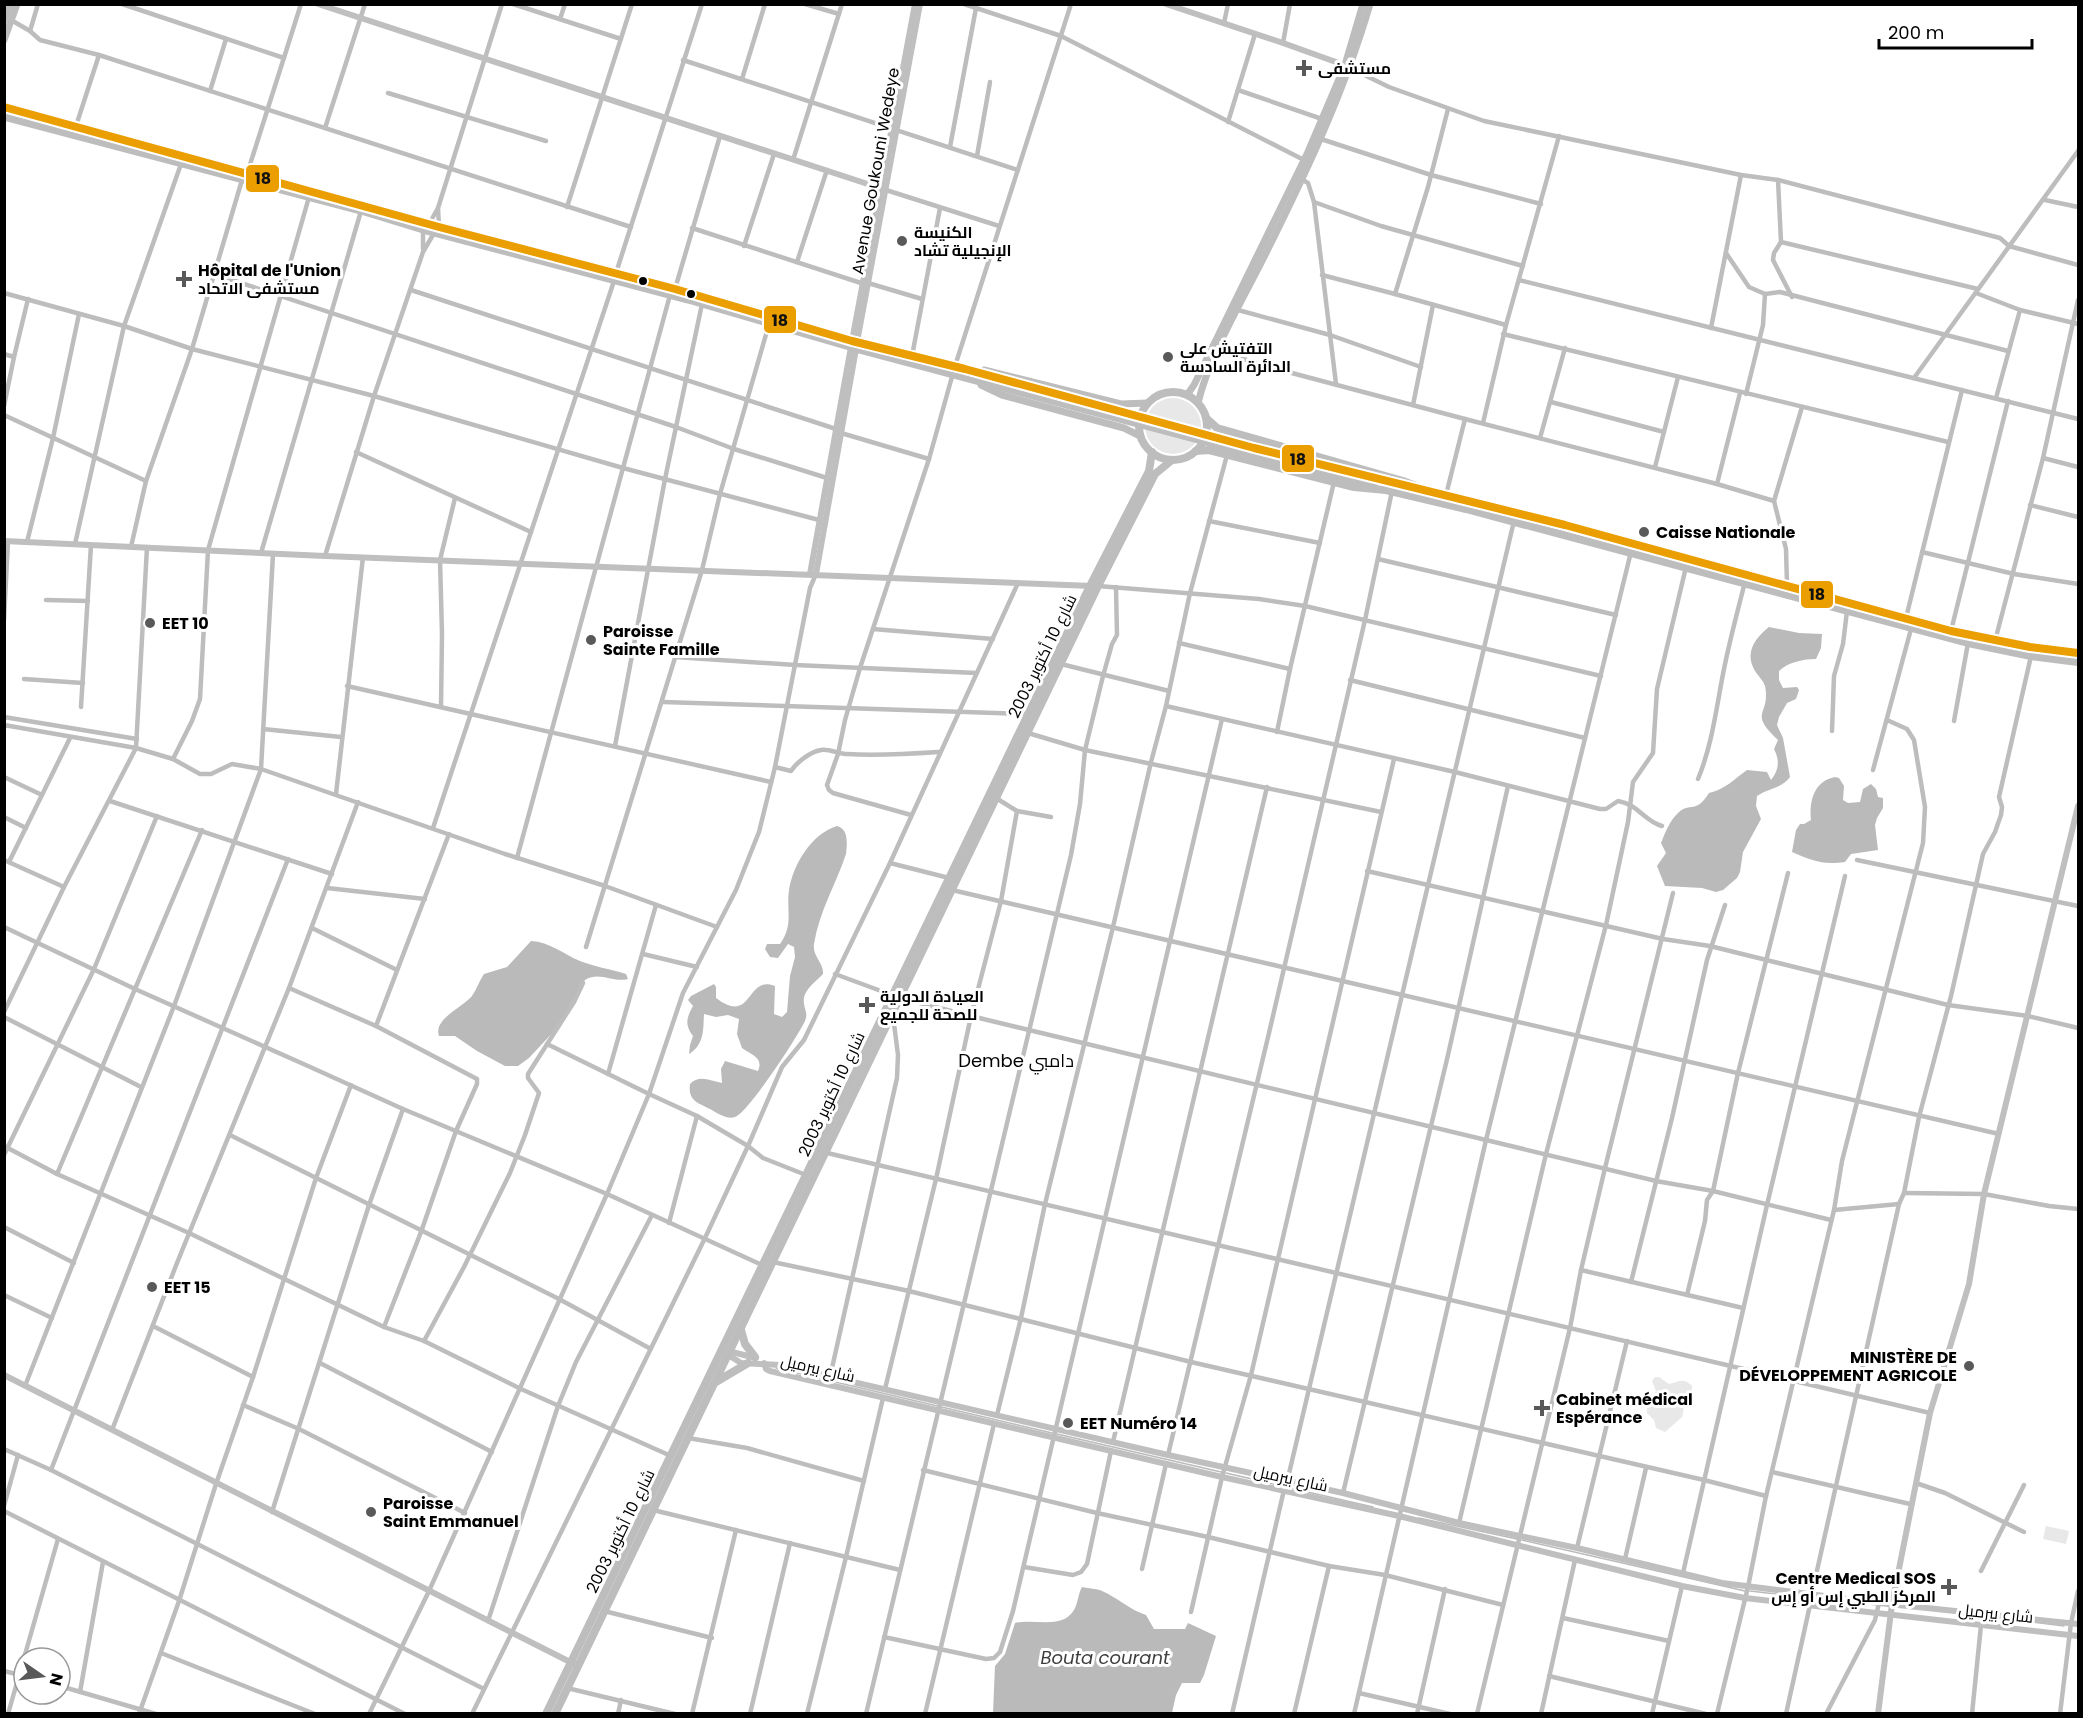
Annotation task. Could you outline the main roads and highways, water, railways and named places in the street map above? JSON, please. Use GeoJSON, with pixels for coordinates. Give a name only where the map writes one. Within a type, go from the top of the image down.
{"type":"FeatureCollection","features":[{"type":"Feature","properties":{"kind":"highway"},"geometry":{"type":"LineString","coordinates":[[1206,418],[1206,435],[1196,451],[1185,458],[1172,460],[1161,458],[1152,452],[1140,436],[1140,417],[1148,403],[1156,396],[1166,392],[1176,392],[1187,395],[1198,403],[1206,418],[1217,428],[1397,479],[1426,490],[1787,584],[1951,631],[1995,641],[2079,653]]}},
{"type":"Feature","properties":{"kind":"highway"},"geometry":{"type":"LineString","coordinates":[[1196,451],[1209,450],[1334,482],[1389,490],[1514,521],[1968,643],[2031,656],[2079,662]]}},
{"type":"Feature","properties":{"kind":"highway","name":"شارع 10 أكتوبر 2003"},"geometry":{"type":"LineString","coordinates":[[555,1713],[567,1688],[574,1664],[769,1266],[807,1175],[822,1152],[892,1014],[896,996],[952,890],[993,797],[1149,471],[1152,452]]}},
{"type":"Feature","properties":{"kind":"highway","name":"شارع 10 أكتوبر 2003"},"geometry":{"type":"LineString","coordinates":[[546,1713],[604,1611],[653,1510],[674,1458],[688,1438],[715,1383],[726,1352],[741,1329],[950,878],[1028,733],[1032,715],[1061,664],[1094,586],[1155,474],[1172,460]]}},
{"type":"Feature","properties":{"kind":"highway"},"geometry":{"type":"LineString","coordinates":[[715,1383],[751,1360],[741,1329]]}},
{"type":"Feature","properties":{"kind":"main road"},"geometry":{"type":"LineString","coordinates":[[4,40],[10,4]]}},
{"type":"Feature","properties":{"kind":"main road"},"geometry":{"type":"LineString","coordinates":[[8,20],[16,4]]}},
{"type":"Feature","properties":{"kind":"main road"},"geometry":{"type":"LineString","coordinates":[[1300,178],[1304,160],[1347,67],[1363,4]]}},
{"type":"Feature","properties":{"kind":"main road"},"geometry":{"type":"LineString","coordinates":[[1187,395],[1221,336],[1321,139],[1370,4]]}},
{"type":"Feature","properties":{"kind":"main road"},"geometry":{"type":"LineString","coordinates":[[4,107],[76,126],[423,230],[673,292],[854,345],[912,356],[954,370],[1002,395],[1124,428],[1140,436]]}},
{"type":"Feature","properties":{"kind":"main road"},"geometry":{"type":"LineString","coordinates":[[4,117],[181,164],[244,177],[429,224],[615,277]]}},
{"type":"Feature","properties":{"kind":"main road"},"geometry":{"type":"LineString","coordinates":[[1198,403],[1202,385],[1221,336],[1238,310],[1260,257]]}},
{"type":"Feature","properties":{"kind":"main road"},"geometry":{"type":"LineString","coordinates":[[673,292],[688,300],[769,324],[954,370],[995,372],[1121,404],[1148,403]]}},
{"type":"Feature","properties":{"kind":"main road"},"geometry":{"type":"LineString","coordinates":[[965,369],[996,382],[1346,476],[1389,490]]}},
{"type":"Feature","properties":{"kind":"main road"},"geometry":{"type":"LineString","coordinates":[[968,379],[996,382]]}},
{"type":"Feature","properties":{"kind":"main road"},"geometry":{"type":"LineString","coordinates":[[1346,476],[1426,490]]}},
{"type":"Feature","properties":{"kind":"water"},"geometry":{"type":"Polygon","coordinates":[[[1769,627],[1799,633],[1822,634],[1821,648],[1816,659],[1796,662],[1779,671],[1779,680],[1783,688],[1797,687],[1799,690],[1796,699],[1787,703],[1777,725],[1783,738],[1790,777],[1783,784],[1757,796],[1756,806],[1761,819],[1743,852],[1737,878],[1723,890],[1716,892],[1702,888],[1665,886],[1657,866],[1666,853],[1661,843],[1675,816],[1686,808],[1700,804],[1709,793],[1725,786],[1747,770],[1767,772],[1771,780],[1776,773],[1778,761],[1774,749],[1778,740],[1769,731],[1762,718],[1766,696],[1765,686],[1755,671],[1751,658],[1753,646],[1759,636],[1769,627]]]}},
{"type":"Feature","properties":{"kind":"water"},"geometry":{"type":"Polygon","coordinates":[[[1835,777],[1839,778],[1844,786],[1843,800],[1848,803],[1860,802],[1863,789],[1871,784],[1876,789],[1878,797],[1883,798],[1883,808],[1875,825],[1878,850],[1851,854],[1845,862],[1824,863],[1792,852],[1796,830],[1800,824],[1811,820],[1814,793],[1822,783],[1835,777]]]}},
{"type":"Feature","properties":{"kind":"water"},"geometry":{"type":"Polygon","coordinates":[[[837,826],[844,830],[847,842],[846,854],[816,932],[814,948],[823,974],[805,995],[805,1021],[783,1057],[750,1102],[735,1117],[722,1116],[694,1100],[690,1094],[690,1084],[697,1079],[722,1083],[721,1069],[725,1061],[758,1071],[759,1062],[756,1057],[742,1048],[737,1034],[739,1019],[728,1015],[716,1017],[704,1014],[701,1041],[689,1054],[693,1036],[687,1021],[693,1006],[688,1000],[691,996],[714,984],[716,998],[728,1005],[737,1006],[759,987],[766,984],[775,986],[774,1014],[782,1017],[787,1012],[790,976],[795,957],[794,947],[788,944],[778,958],[770,957],[765,949],[767,944],[780,944],[787,930],[789,890],[799,861],[811,843],[837,826]]]}},
{"type":"Feature","properties":{"kind":"water"},"geometry":{"type":"Polygon","coordinates":[[[531,941],[550,946],[586,963],[626,974],[628,979],[596,977],[585,980],[556,1029],[529,1058],[518,1066],[505,1066],[455,1036],[439,1036],[440,1024],[472,996],[484,974],[507,967],[531,941]]]}},
{"type":"Feature","properties":{"kind":"water","name":"Bouta courant"},"geometry":{"type":"Polygon","coordinates":[[[1082,1587],[1102,1591],[1146,1615],[1154,1629],[1185,1629],[1188,1623],[1216,1636],[1200,1683],[1182,1683],[1176,1695],[1172,1713],[993,1713],[995,1666],[1005,1654],[1015,1623],[1062,1620],[1074,1610],[1082,1587]]]}},
{"type":"Feature","properties":{"kind":"waterway"},"geometry":{"type":"LineString","coordinates":[[776,1368],[1052,1433]]}},
{"type":"Feature","properties":{"kind":"waterway"},"geometry":{"type":"LineString","coordinates":[[1057,1434],[1221,1472]]}},
{"type":"Feature","properties":{"kind":"waterway"},"geometry":{"type":"LineString","coordinates":[[1226,1473],[1373,1507]]}},
{"type":"Feature","properties":{"kind":"waterway"},"geometry":{"type":"LineString","coordinates":[[1419,1518],[1517,1539]]}},
{"type":"Feature","properties":{"kind":"waterway"},"geometry":{"type":"LineString","coordinates":[[1522,1540],[1745,1591]]}},
{"type":"Feature","properties":{"kind":"waterway"},"geometry":{"type":"LineString","coordinates":[[1750,1591],[1829,1600]]}},
{"type":"Feature","properties":{"kind":"waterway"},"geometry":{"type":"LineString","coordinates":[[2032,1622],[2064,1626]]}},
{"type":"Feature","properties":{"kind":"place","name":"مستشفى"},"geometry":{"type":"Point","coordinates":[1304,68]}},
{"type":"Feature","properties":{"kind":"place","name":"الكنيسة الإنجيلية تشاد"},"geometry":{"type":"Point","coordinates":[902,241]}},
{"type":"Feature","properties":{"kind":"place","name":"Hôpital de l'Union مستشفى الاتحاد"},"geometry":{"type":"Point","coordinates":[184,279]}},
{"type":"Feature","properties":{"kind":"place","name":"التفتيش على الدائرة السادسة"},"geometry":{"type":"Point","coordinates":[1168,357]}},
{"type":"Feature","properties":{"kind":"place","name":"Caisse Nationale"},"geometry":{"type":"Point","coordinates":[1644,532]}},
{"type":"Feature","properties":{"kind":"place","name":"EET 10"},"geometry":{"type":"Point","coordinates":[150,623]}},
{"type":"Feature","properties":{"kind":"place","name":"Paroisse Sainte Famille"},"geometry":{"type":"Point","coordinates":[591,640]}},
{"type":"Feature","properties":{"kind":"place","name":"العيادة الدولية للصحة للجميع"},"geometry":{"type":"Point","coordinates":[867,1005]}},
{"type":"Feature","properties":{"kind":"place","name":"EET 15"},"geometry":{"type":"Point","coordinates":[152,1287]}},
{"type":"Feature","properties":{"kind":"place","name":"MINISTÈRE DE DÉVELOPPEMENT AGRICOLE"},"geometry":{"type":"Point","coordinates":[1969,1366]}},
{"type":"Feature","properties":{"kind":"place","name":"Cabinet médical Espérance"},"geometry":{"type":"Point","coordinates":[1542,1408]}},
{"type":"Feature","properties":{"kind":"place","name":"EET Numéro 14"},"geometry":{"type":"Point","coordinates":[1068,1423]}},
{"type":"Feature","properties":{"kind":"place","name":"Paroisse Saint Emmanuel"},"geometry":{"type":"Point","coordinates":[371,1512]}},
{"type":"Feature","properties":{"kind":"place","name":"Centre Medical SOS المركز الطبي إس أو إس"},"geometry":{"type":"Point","coordinates":[1949,1587]}},
{"type":"Feature","properties":{"kind":"district","name":"Dembe دامبي"},"geometry":{"type":"Point","coordinates":[1016,1061]}}]}
